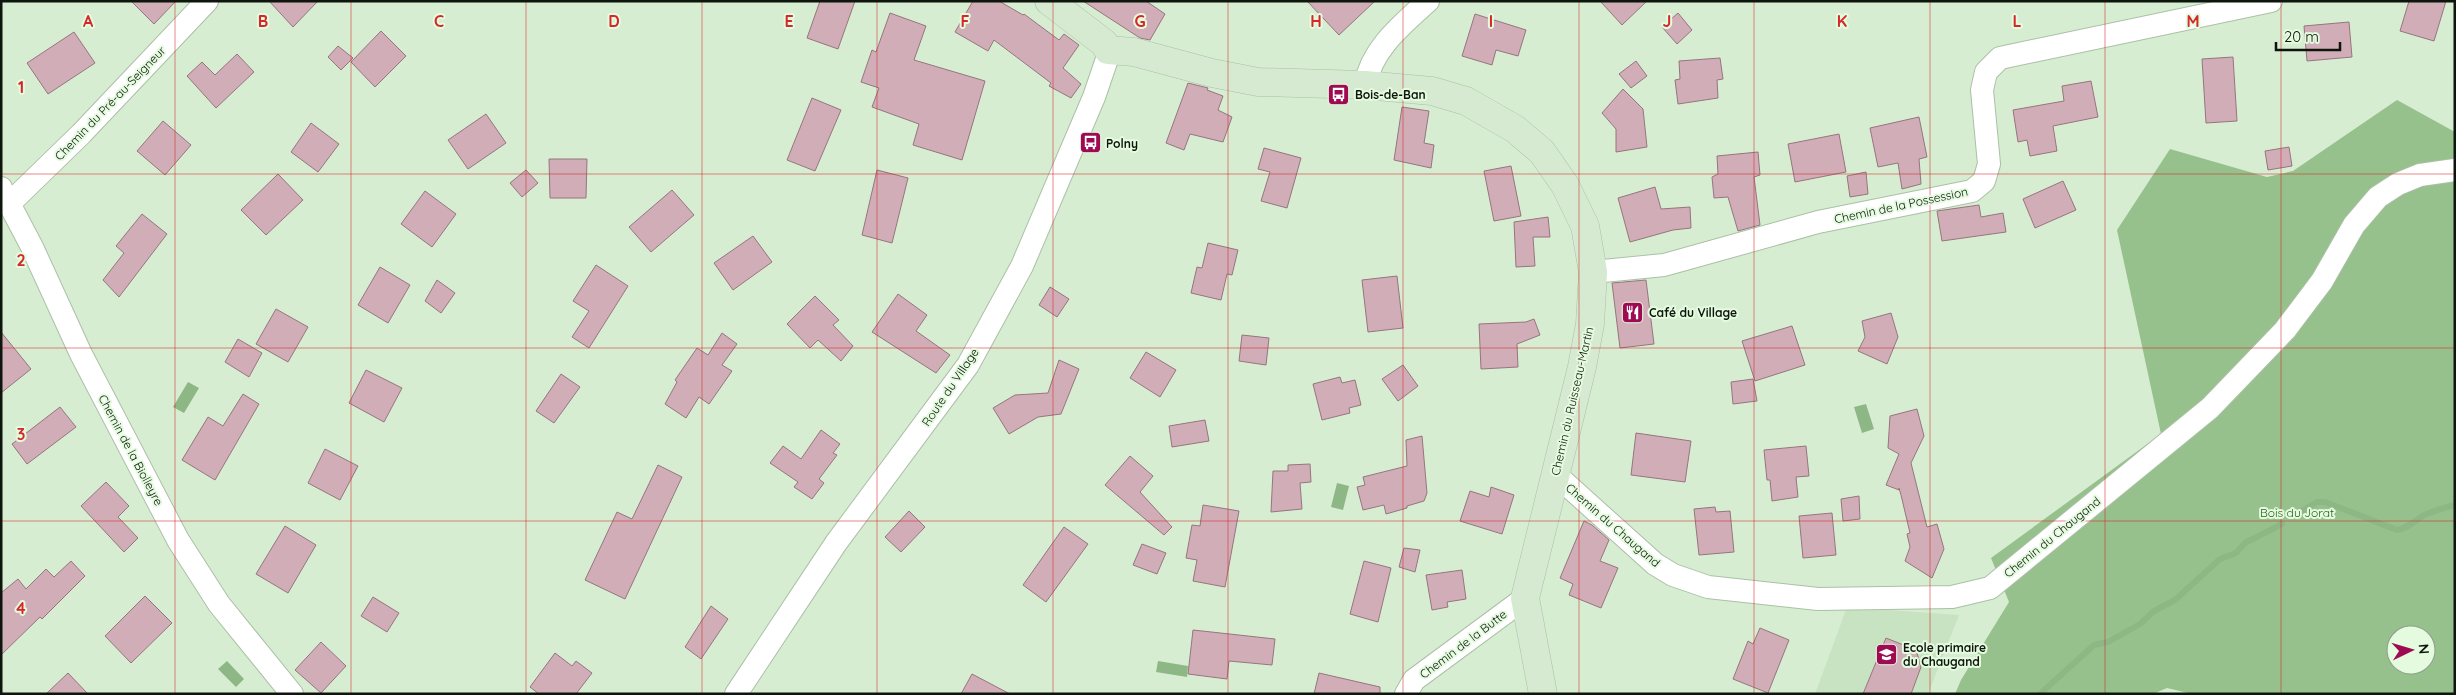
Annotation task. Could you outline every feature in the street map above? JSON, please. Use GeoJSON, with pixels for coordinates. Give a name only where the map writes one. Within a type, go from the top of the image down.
{"type":"FeatureCollection","features":[{"type":"Feature","properties":{"kind":"street","name":"Chemin du Pré-au-Seigneur"},"geometry":{"type":"LineString","coordinates":[[6,196],[81,134],[207,1]]}},
{"type":"Feature","properties":{"kind":"street"},"geometry":{"type":"LineString","coordinates":[[1049,1],[1104,43],[1108,50]]}},
{"type":"Feature","properties":{"kind":"street"},"geometry":{"type":"LineString","coordinates":[[1365,84],[1368,69],[1387,39],[1428,1]]}},
{"type":"Feature","properties":{"kind":"street","name":"Chemin de la Possession"},"geometry":{"type":"LineString","coordinates":[[1593,272],[1664,265],[1818,222],[1972,191],[1984,181],[1989,164],[1982,90],[1986,72],[2000,58],[2270,1]]}},
{"type":"Feature","properties":{"kind":"street","name":"Chemin du Ruisseau-Martin"},"geometry":{"type":"LineString","coordinates":[[1108,50],[1134,52],[1212,73],[1258,82],[1365,84],[1432,91],[1466,101],[1515,129],[1542,152],[1565,184],[1585,226],[1593,272],[1590,324],[1525,598],[1543,694]]}},
{"type":"Feature","properties":{"kind":"street","name":"Route du Village"},"geometry":{"type":"LineString","coordinates":[[736,694],[836,543],[968,365],[1022,266],[1094,97],[1107,59],[1108,50]]}},
{"type":"Feature","properties":{"kind":"street","name":"Chemin du Chaugand"},"geometry":{"type":"LineString","coordinates":[[1555,474],[1654,564],[1673,575],[1708,587],[1818,599],[1952,597],[1990,588],[2210,408],[2285,330],[2322,281],[2354,225],[2378,197],[2398,184],[2420,175],[2455,170]]}},
{"type":"Feature","properties":{"kind":"street","name":"Chemin de la Biolleyre"},"geometry":{"type":"LineString","coordinates":[[6,196],[81,354],[178,540],[219,604],[292,694]]}},
{"type":"Feature","properties":{"kind":"street","name":"Chemin de la Butte"},"geometry":{"type":"LineString","coordinates":[[1406,694],[1414,680],[1525,598]]}},
{"type":"Feature","properties":{"kind":"shaded area"},"geometry":{"type":"Polygon","coordinates":[[[188,382],[199,388],[184,413],[173,407],[188,382]]]}},
{"type":"Feature","properties":{"kind":"shaded area"},"geometry":{"type":"Polygon","coordinates":[[[1866,404],[1874,429],[1862,433],[1854,407],[1866,404]]]}},
{"type":"Feature","properties":{"kind":"shaded area"},"geometry":{"type":"Polygon","coordinates":[[[1337,483],[1349,486],[1343,510],[1331,507],[1337,483]]]}},
{"type":"Feature","properties":{"kind":"shaded area","name":"Ecole primaire du Chaugand"},"geometry":{"type":"Polygon","coordinates":[[[1847,607],[1959,615],[1928,694],[1815,694],[1847,607]]]}},
{"type":"Feature","properties":{"kind":"shaded area"},"geometry":{"type":"Polygon","coordinates":[[[227,661],[244,679],[236,687],[218,669],[227,661]]]}},
{"type":"Feature","properties":{"kind":"shaded area"},"geometry":{"type":"Polygon","coordinates":[[[1158,661],[1188,666],[1187,677],[1156,672],[1158,661]]]}},
{"type":"Feature","properties":{"kind":"green space","name":"Bois du Jorat"},"geometry":{"type":"Polygon","coordinates":[[[2397,100],[2455,132],[2455,694],[2192,694],[2167,688],[2153,694],[1955,694],[1961,680],[2009,602],[1991,558],[2161,434],[2117,230],[2170,149],[2267,177],[2293,171],[2397,100]]]}},
{"type":"Feature","properties":{"kind":"building"},"geometry":{"type":"Polygon","coordinates":[[[131,1],[176,1],[154,24],[131,1]]]}},
{"type":"Feature","properties":{"kind":"building"},"geometry":{"type":"Polygon","coordinates":[[[269,1],[318,1],[293,27],[269,1]]]}},
{"type":"Feature","properties":{"kind":"building"},"geometry":{"type":"Polygon","coordinates":[[[820,1],[855,1],[838,49],[807,38],[820,1]]]}},
{"type":"Feature","properties":{"kind":"building"},"geometry":{"type":"Polygon","coordinates":[[[973,1],[999,1],[1024,14],[1059,40],[1064,34],[1079,45],[1063,68],[1081,84],[1071,98],[1049,86],[1051,83],[994,40],[988,51],[955,32],[973,1]]]}},
{"type":"Feature","properties":{"kind":"building"},"geometry":{"type":"Polygon","coordinates":[[[1083,1],[1146,1],[1165,14],[1150,40],[1140,38],[1083,1]]]}},
{"type":"Feature","properties":{"kind":"building"},"geometry":{"type":"Polygon","coordinates":[[[1307,1],[1375,1],[1339,35],[1307,1]]]}},
{"type":"Feature","properties":{"kind":"building"},"geometry":{"type":"Polygon","coordinates":[[[1600,1],[1647,1],[1622,25],[1600,1]]]}},
{"type":"Feature","properties":{"kind":"building"},"geometry":{"type":"Polygon","coordinates":[[[2409,1],[2446,1],[2434,41],[2400,31],[2409,1]]]}},
{"type":"Feature","properties":{"kind":"building"},"geometry":{"type":"Polygon","coordinates":[[[890,13],[926,26],[914,60],[985,81],[962,160],[913,145],[919,124],[872,107],[879,88],[861,82],[872,50],[876,52],[890,13]]]}},
{"type":"Feature","properties":{"kind":"building"},"geometry":{"type":"Polygon","coordinates":[[[1678,13],[1692,30],[1677,44],[1662,27],[1678,13]]]}},
{"type":"Feature","properties":{"kind":"building"},"geometry":{"type":"Polygon","coordinates":[[[1475,14],[1526,30],[1518,56],[1496,50],[1492,65],[1462,56],[1475,14]]]}},
{"type":"Feature","properties":{"kind":"building"},"geometry":{"type":"Polygon","coordinates":[[[2349,22],[2352,57],[2307,61],[2304,26],[2349,22]]]}},
{"type":"Feature","properties":{"kind":"building"},"geometry":{"type":"Polygon","coordinates":[[[381,31],[406,56],[375,87],[351,62],[381,31]]]}},
{"type":"Feature","properties":{"kind":"building"},"geometry":{"type":"Polygon","coordinates":[[[74,32],[95,63],[48,94],[27,63],[74,32]]]}},
{"type":"Feature","properties":{"kind":"building"},"geometry":{"type":"Polygon","coordinates":[[[338,46],[353,58],[341,70],[328,57],[338,46]]]}},
{"type":"Feature","properties":{"kind":"building"},"geometry":{"type":"Polygon","coordinates":[[[237,54],[254,72],[216,108],[187,76],[202,62],[215,75],[237,54]]]}},
{"type":"Feature","properties":{"kind":"building"},"geometry":{"type":"Polygon","coordinates":[[[2233,57],[2237,121],[2206,123],[2202,59],[2233,57]]]}},
{"type":"Feature","properties":{"kind":"building"},"geometry":{"type":"Polygon","coordinates":[[[1720,58],[1723,79],[1717,80],[1718,98],[1678,104],[1675,80],[1680,79],[1679,61],[1720,58]]]}},
{"type":"Feature","properties":{"kind":"building"},"geometry":{"type":"Polygon","coordinates":[[[1636,61],[1647,76],[1631,88],[1619,74],[1636,61]]]}},
{"type":"Feature","properties":{"kind":"building"},"geometry":{"type":"Polygon","coordinates":[[[2091,81],[2098,117],[2053,126],[2057,151],[2030,156],[2027,140],[2018,142],[2013,110],[2064,101],[2062,86],[2091,81]]]}},
{"type":"Feature","properties":{"kind":"building"},"geometry":{"type":"Polygon","coordinates":[[[1188,83],[1208,88],[1207,90],[1223,96],[1218,110],[1232,117],[1223,142],[1190,134],[1184,150],[1166,143],[1188,83]]]}},
{"type":"Feature","properties":{"kind":"building"},"geometry":{"type":"Polygon","coordinates":[[[1623,89],[1643,109],[1647,147],[1616,152],[1616,129],[1602,113],[1623,89]]]}},
{"type":"Feature","properties":{"kind":"building"},"geometry":{"type":"Polygon","coordinates":[[[812,98],[841,110],[815,171],[787,160],[812,98]]]}},
{"type":"Feature","properties":{"kind":"building"},"geometry":{"type":"Polygon","coordinates":[[[1402,107],[1429,111],[1424,143],[1434,145],[1431,168],[1394,160],[1402,107]]]}},
{"type":"Feature","properties":{"kind":"building"},"geometry":{"type":"Polygon","coordinates":[[[486,114],[506,143],[468,169],[448,140],[486,114]]]}},
{"type":"Feature","properties":{"kind":"building"},"geometry":{"type":"Polygon","coordinates":[[[1919,117],[1927,157],[1919,159],[1921,184],[1902,189],[1898,163],[1878,167],[1870,128],[1919,117]]]}},
{"type":"Feature","properties":{"kind":"building"},"geometry":{"type":"Polygon","coordinates":[[[163,121],[191,145],[165,175],[137,151],[163,121]]]}},
{"type":"Feature","properties":{"kind":"building"},"geometry":{"type":"Polygon","coordinates":[[[311,123],[339,144],[318,172],[291,152],[311,123]]]}},
{"type":"Feature","properties":{"kind":"building"},"geometry":{"type":"Polygon","coordinates":[[[1839,134],[1846,172],[1795,182],[1788,144],[1839,134]]]}},
{"type":"Feature","properties":{"kind":"building"},"geometry":{"type":"Polygon","coordinates":[[[2289,147],[2292,166],[2268,170],[2265,151],[2289,147]]]}},
{"type":"Feature","properties":{"kind":"building"},"geometry":{"type":"Polygon","coordinates":[[[1264,148],[1301,158],[1287,208],[1261,201],[1270,172],[1258,169],[1264,148]]]}},
{"type":"Feature","properties":{"kind":"building"},"geometry":{"type":"Polygon","coordinates":[[[1758,152],[1760,175],[1754,177],[1760,225],[1738,231],[1728,197],[1714,198],[1712,177],[1718,174],[1717,156],[1758,152]]]}},
{"type":"Feature","properties":{"kind":"building"},"geometry":{"type":"Polygon","coordinates":[[[549,159],[587,159],[586,198],[550,198],[549,159]]]}},
{"type":"Feature","properties":{"kind":"building"},"geometry":{"type":"Polygon","coordinates":[[[1511,166],[1521,216],[1494,221],[1484,171],[1511,166]]]}},
{"type":"Feature","properties":{"kind":"building"},"geometry":{"type":"Polygon","coordinates":[[[526,170],[538,183],[522,197],[510,183],[526,170]]]}},
{"type":"Feature","properties":{"kind":"building"},"geometry":{"type":"Polygon","coordinates":[[[877,170],[908,178],[892,243],[862,235],[877,170]]]}},
{"type":"Feature","properties":{"kind":"building"},"geometry":{"type":"Polygon","coordinates":[[[1866,172],[1868,194],[1850,197],[1847,176],[1866,172]]]}},
{"type":"Feature","properties":{"kind":"building"},"geometry":{"type":"Polygon","coordinates":[[[278,174],[303,200],[266,235],[241,210],[278,174]]]}},
{"type":"Feature","properties":{"kind":"building"},"geometry":{"type":"Polygon","coordinates":[[[2063,181],[2076,210],[2035,228],[2023,199],[2063,181]]]}},
{"type":"Feature","properties":{"kind":"building"},"geometry":{"type":"Polygon","coordinates":[[[1655,187],[1661,209],[1690,207],[1691,228],[1673,230],[1630,242],[1618,198],[1655,187]]]}},
{"type":"Feature","properties":{"kind":"building"},"geometry":{"type":"Polygon","coordinates":[[[672,190],[694,215],[651,252],[629,227],[672,190]]]}},
{"type":"Feature","properties":{"kind":"building"},"geometry":{"type":"Polygon","coordinates":[[[425,191],[456,214],[432,247],[401,224],[425,191]]]}},
{"type":"Feature","properties":{"kind":"building"},"geometry":{"type":"Polygon","coordinates":[[[1979,205],[1981,217],[2003,213],[2006,232],[1942,241],[1937,211],[1979,205]]]}},
{"type":"Feature","properties":{"kind":"building"},"geometry":{"type":"Polygon","coordinates":[[[142,214],[167,234],[119,297],[103,280],[124,253],[116,246],[142,214]]]}},
{"type":"Feature","properties":{"kind":"building"},"geometry":{"type":"Polygon","coordinates":[[[1548,217],[1550,237],[1533,237],[1535,266],[1516,267],[1514,222],[1548,217]]]}},
{"type":"Feature","properties":{"kind":"building"},"geometry":{"type":"Polygon","coordinates":[[[753,236],[772,262],[733,290],[714,263],[753,236]]]}},
{"type":"Feature","properties":{"kind":"building"},"geometry":{"type":"Polygon","coordinates":[[[1208,243],[1238,250],[1232,275],[1227,274],[1221,300],[1191,293],[1197,267],[1202,268],[1208,243]]]}},
{"type":"Feature","properties":{"kind":"building"},"geometry":{"type":"Polygon","coordinates":[[[596,265],[628,286],[589,348],[572,337],[589,311],[573,301],[596,265]]]}},
{"type":"Feature","properties":{"kind":"building"},"geometry":{"type":"Polygon","coordinates":[[[380,267],[410,285],[388,323],[358,305],[380,267]]]}},
{"type":"Feature","properties":{"kind":"building"},"geometry":{"type":"Polygon","coordinates":[[[1397,276],[1403,328],[1368,332],[1362,280],[1397,276]]]}},
{"type":"Feature","properties":{"kind":"building"},"geometry":{"type":"Polygon","coordinates":[[[437,280],[455,293],[441,313],[425,301],[437,280]]]}},
{"type":"Feature","properties":{"kind":"building","name":"Café du Village"},"geometry":{"type":"Polygon","coordinates":[[[1646,280],[1654,344],[1620,348],[1612,283],[1646,280]]]}},
{"type":"Feature","properties":{"kind":"building"},"geometry":{"type":"Polygon","coordinates":[[[1050,287],[1069,299],[1057,317],[1039,305],[1050,287]]]}},
{"type":"Feature","properties":{"kind":"building"},"geometry":{"type":"Polygon","coordinates":[[[898,294],[927,315],[916,331],[950,355],[936,373],[872,332],[898,294]]]}},
{"type":"Feature","properties":{"kind":"building"},"geometry":{"type":"Polygon","coordinates":[[[815,296],[839,320],[833,325],[853,346],[841,361],[818,340],[810,348],[787,324],[815,296]]]}},
{"type":"Feature","properties":{"kind":"building"},"geometry":{"type":"Polygon","coordinates":[[[276,309],[308,327],[288,362],[256,344],[276,309]]]}},
{"type":"Feature","properties":{"kind":"building"},"geometry":{"type":"Polygon","coordinates":[[[1891,313],[1898,337],[1887,364],[1858,351],[1865,337],[1862,321],[1891,313]]]}},
{"type":"Feature","properties":{"kind":"building"},"geometry":{"type":"Polygon","coordinates":[[[1534,319],[1540,335],[1517,344],[1518,367],[1481,369],[1479,324],[1526,322],[1534,319]]]}},
{"type":"Feature","properties":{"kind":"building"},"geometry":{"type":"Polygon","coordinates":[[[1792,326],[1805,365],[1755,381],[1742,341],[1792,326]]]}},
{"type":"Feature","properties":{"kind":"building"},"geometry":{"type":"Polygon","coordinates":[[[1,332],[31,369],[1,393],[1,332]]]}},
{"type":"Feature","properties":{"kind":"building"},"geometry":{"type":"Polygon","coordinates":[[[722,333],[737,344],[722,365],[732,371],[709,404],[699,397],[686,418],[665,404],[677,382],[675,380],[697,348],[708,355],[722,333]]]}},
{"type":"Feature","properties":{"kind":"building"},"geometry":{"type":"Polygon","coordinates":[[[1242,335],[1269,338],[1266,365],[1239,361],[1242,335]]]}},
{"type":"Feature","properties":{"kind":"building"},"geometry":{"type":"Polygon","coordinates":[[[238,339],[262,353],[249,377],[225,362],[238,339]]]}},
{"type":"Feature","properties":{"kind":"building"},"geometry":{"type":"Polygon","coordinates":[[[1146,352],[1176,370],[1160,397],[1130,378],[1146,352]]]}},
{"type":"Feature","properties":{"kind":"building"},"geometry":{"type":"Polygon","coordinates":[[[1059,360],[1079,369],[1061,414],[1038,417],[1009,434],[993,408],[1015,395],[1048,393],[1059,360]]]}},
{"type":"Feature","properties":{"kind":"building"},"geometry":{"type":"Polygon","coordinates":[[[1403,365],[1418,386],[1398,401],[1382,379],[1403,365]]]}},
{"type":"Feature","properties":{"kind":"building"},"geometry":{"type":"Polygon","coordinates":[[[366,370],[402,388],[384,422],[349,403],[366,370]]]}},
{"type":"Feature","properties":{"kind":"building"},"geometry":{"type":"Polygon","coordinates":[[[561,374],[580,387],[554,423],[536,411],[561,374]]]}},
{"type":"Feature","properties":{"kind":"building"},"geometry":{"type":"Polygon","coordinates":[[[1340,377],[1342,383],[1355,380],[1361,405],[1349,408],[1350,413],[1322,420],[1313,384],[1340,377]]]}},
{"type":"Feature","properties":{"kind":"building"},"geometry":{"type":"Polygon","coordinates":[[[1753,379],[1757,401],[1733,404],[1731,382],[1753,379]]]}},
{"type":"Feature","properties":{"kind":"building"},"geometry":{"type":"Polygon","coordinates":[[[243,394],[259,404],[215,480],[182,460],[208,417],[223,426],[243,394]]]}},
{"type":"Feature","properties":{"kind":"building"},"geometry":{"type":"Polygon","coordinates":[[[60,407],[76,427],[27,464],[12,444],[60,407]]]}},
{"type":"Feature","properties":{"kind":"building"},"geometry":{"type":"Polygon","coordinates":[[[1917,409],[1924,436],[1911,463],[1927,527],[1937,524],[1944,549],[1932,578],[1905,561],[1910,547],[1907,534],[1910,533],[1901,495],[1899,488],[1899,490],[1886,485],[1899,454],[1888,448],[1890,416],[1917,409]]]}},
{"type":"Feature","properties":{"kind":"building"},"geometry":{"type":"Polygon","coordinates":[[[1205,420],[1209,441],[1172,447],[1169,426],[1205,420]]]}},
{"type":"Feature","properties":{"kind":"building"},"geometry":{"type":"Polygon","coordinates":[[[821,430],[840,444],[833,453],[837,455],[819,479],[824,483],[812,499],[794,487],[798,482],[770,463],[783,446],[801,459],[821,430]]]}},
{"type":"Feature","properties":{"kind":"building"},"geometry":{"type":"Polygon","coordinates":[[[1636,433],[1691,441],[1685,482],[1631,475],[1636,433]]]}},
{"type":"Feature","properties":{"kind":"building"},"geometry":{"type":"Polygon","coordinates":[[[1422,436],[1427,493],[1424,501],[1386,514],[1384,505],[1363,510],[1357,487],[1365,485],[1363,477],[1407,466],[1406,440],[1422,436]]]}},
{"type":"Feature","properties":{"kind":"building"},"geometry":{"type":"Polygon","coordinates":[[[1806,446],[1809,476],[1796,477],[1798,497],[1772,501],[1770,480],[1767,480],[1764,450],[1806,446]]]}},
{"type":"Feature","properties":{"kind":"building"},"geometry":{"type":"Polygon","coordinates":[[[325,449],[358,466],[340,500],[308,483],[325,449]]]}},
{"type":"Feature","properties":{"kind":"building"},"geometry":{"type":"Polygon","coordinates":[[[1130,456],[1153,476],[1140,492],[1172,527],[1164,535],[1105,485],[1130,456]]]}},
{"type":"Feature","properties":{"kind":"building"},"geometry":{"type":"Polygon","coordinates":[[[1310,464],[1311,482],[1300,483],[1302,509],[1271,512],[1273,471],[1288,471],[1288,465],[1310,464]]]}},
{"type":"Feature","properties":{"kind":"building"},"geometry":{"type":"Polygon","coordinates":[[[658,465],[682,477],[625,599],[585,580],[617,512],[632,519],[658,465]]]}},
{"type":"Feature","properties":{"kind":"building"},"geometry":{"type":"Polygon","coordinates":[[[106,482],[129,506],[118,517],[138,538],[124,552],[81,506],[106,482]]]}},
{"type":"Feature","properties":{"kind":"building"},"geometry":{"type":"Polygon","coordinates":[[[1491,487],[1514,495],[1502,534],[1460,521],[1470,491],[1489,497],[1491,487]]]}},
{"type":"Feature","properties":{"kind":"building"},"geometry":{"type":"Polygon","coordinates":[[[1859,496],[1860,519],[1843,521],[1841,499],[1859,496]]]}},
{"type":"Feature","properties":{"kind":"building"},"geometry":{"type":"Polygon","coordinates":[[[1203,505],[1239,511],[1225,587],[1193,581],[1197,560],[1186,558],[1192,525],[1200,526],[1203,505]]]}},
{"type":"Feature","properties":{"kind":"building"},"geometry":{"type":"Polygon","coordinates":[[[1715,507],[1716,512],[1730,511],[1734,552],[1699,555],[1694,509],[1715,507]]]}},
{"type":"Feature","properties":{"kind":"building"},"geometry":{"type":"Polygon","coordinates":[[[909,511],[925,527],[901,552],[885,537],[909,511]]]}},
{"type":"Feature","properties":{"kind":"building"},"geometry":{"type":"Polygon","coordinates":[[[1832,513],[1836,555],[1803,558],[1799,516],[1832,513]]]}},
{"type":"Feature","properties":{"kind":"building"},"geometry":{"type":"Polygon","coordinates":[[[1584,521],[1592,525],[1609,540],[1600,561],[1618,568],[1601,608],[1569,595],[1573,584],[1560,578],[1584,521]]]}},
{"type":"Feature","properties":{"kind":"building"},"geometry":{"type":"Polygon","coordinates":[[[285,526],[316,545],[288,593],[256,574],[285,526]]]}},
{"type":"Feature","properties":{"kind":"building"},"geometry":{"type":"Polygon","coordinates":[[[1064,527],[1088,544],[1046,602],[1023,585],[1064,527]]]}},
{"type":"Feature","properties":{"kind":"building"},"geometry":{"type":"Polygon","coordinates":[[[1142,544],[1166,553],[1157,574],[1133,565],[1142,544]]]}},
{"type":"Feature","properties":{"kind":"building"},"geometry":{"type":"Polygon","coordinates":[[[1404,548],[1420,550],[1415,572],[1399,567],[1404,548]]]}},
{"type":"Feature","properties":{"kind":"building"},"geometry":{"type":"Polygon","coordinates":[[[71,561],[85,576],[42,619],[40,617],[1,655],[1,593],[18,579],[26,589],[46,569],[54,577],[71,561]]]}},
{"type":"Feature","properties":{"kind":"building"},"geometry":{"type":"Polygon","coordinates":[[[1364,561],[1391,568],[1378,622],[1350,614],[1364,561]]]}},
{"type":"Feature","properties":{"kind":"building"},"geometry":{"type":"Polygon","coordinates":[[[1462,570],[1466,599],[1447,602],[1448,607],[1432,610],[1426,575],[1462,570]]]}},
{"type":"Feature","properties":{"kind":"building"},"geometry":{"type":"Polygon","coordinates":[[[145,596],[172,623],[131,663],[105,636],[145,596]]]}},
{"type":"Feature","properties":{"kind":"building"},"geometry":{"type":"Polygon","coordinates":[[[373,597],[399,613],[387,632],[361,616],[373,597]]]}},
{"type":"Feature","properties":{"kind":"building"},"geometry":{"type":"Polygon","coordinates":[[[711,606],[728,619],[701,659],[685,647],[711,606]]]}},
{"type":"Feature","properties":{"kind":"building"},"geometry":{"type":"Polygon","coordinates":[[[1760,628],[1789,640],[1768,693],[1733,679],[1748,641],[1753,644],[1760,628]]]}},
{"type":"Feature","properties":{"kind":"building"},"geometry":{"type":"Polygon","coordinates":[[[1193,630],[1275,639],[1272,665],[1229,661],[1227,679],[1188,674],[1193,630]]]}},
{"type":"Feature","properties":{"kind":"building"},"geometry":{"type":"Polygon","coordinates":[[[1886,638],[1916,650],[1921,667],[1911,694],[1863,694],[1886,638]]]}},
{"type":"Feature","properties":{"kind":"building"},"geometry":{"type":"Polygon","coordinates":[[[321,642],[346,666],[321,693],[295,670],[321,642]]]}},
{"type":"Feature","properties":{"kind":"building"},"geometry":{"type":"Polygon","coordinates":[[[555,653],[572,666],[576,661],[592,673],[576,694],[539,694],[530,687],[555,653]]]}},
{"type":"Feature","properties":{"kind":"building"},"geometry":{"type":"Polygon","coordinates":[[[68,673],[88,694],[46,694],[68,673]]]}},
{"type":"Feature","properties":{"kind":"building"},"geometry":{"type":"Polygon","coordinates":[[[1319,673],[1380,687],[1380,694],[1314,694],[1319,673]]]}},
{"type":"Feature","properties":{"kind":"building"},"geometry":{"type":"Polygon","coordinates":[[[972,674],[1010,694],[961,694],[972,674]]]}},
{"type":"Feature","properties":{"kind":"waterway"},"geometry":{"type":"LineString","coordinates":[[2302,511],[2317,502],[2325,502],[2397,530],[2407,527],[2429,513],[2455,505]]}},
{"type":"Feature","properties":{"kind":"waterway"},"geometry":{"type":"LineString","coordinates":[[2040,694],[2094,645],[2108,642],[2140,624],[2154,611],[2175,600],[2220,559],[2236,553],[2245,543],[2282,524]]}},
{"type":"Feature","properties":{"kind":"place","name":"Bois-de-Ban"},"geometry":{"type":"Point","coordinates":[1339,94]}},
{"type":"Feature","properties":{"kind":"place","name":"Polny"},"geometry":{"type":"Point","coordinates":[1090,143]}},
{"type":"Feature","properties":{"kind":"place","name":"Café du Village"},"geometry":{"type":"Point","coordinates":[1633,312]}},
{"type":"Feature","properties":{"kind":"place","name":"Ecole primaire du Chaugand"},"geometry":{"type":"Point","coordinates":[1887,654]}}]}
